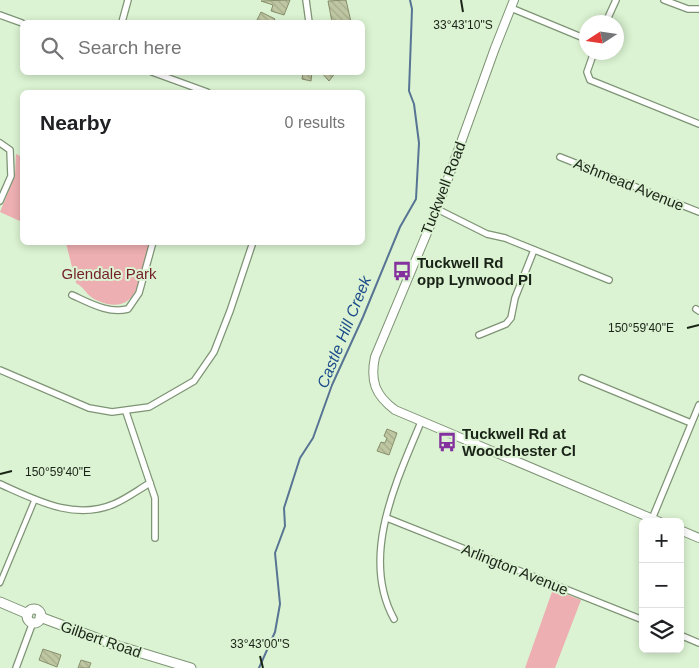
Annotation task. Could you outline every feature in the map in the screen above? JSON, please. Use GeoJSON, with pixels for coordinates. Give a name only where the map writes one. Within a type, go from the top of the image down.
{"type":"FeatureCollection","features":[{"type":"Feature","properties":{"kind":"main road"},"geometry":{"type":"LineString","coordinates":[[0,602],[28,614],[28,619],[36,620]]}},
{"type":"Feature","properties":{"kind":"main road","name":"Gilbert Road"},"geometry":{"type":"LineString","coordinates":[[36,620],[192,668]]}},
{"type":"Feature","properties":{"kind":"street"},"geometry":{"type":"LineString","coordinates":[[123,20],[128,0]]}},
{"type":"Feature","properties":{"kind":"street"},"geometry":{"type":"LineString","coordinates":[[306,0],[309,20]]}},
{"type":"Feature","properties":{"kind":"street","name":"Tuckwell Road"},"geometry":{"type":"LineString","coordinates":[[514,0],[437,209],[376,357],[373,370],[377,394],[395,410],[421,422],[651,518]]}},
{"type":"Feature","properties":{"kind":"street"},"geometry":{"type":"LineString","coordinates":[[609,15],[616,0]]}},
{"type":"Feature","properties":{"kind":"street"},"geometry":{"type":"LineString","coordinates":[[664,0],[688,9],[699,9]]}},
{"type":"Feature","properties":{"kind":"street"},"geometry":{"type":"LineString","coordinates":[[511,8],[579,36]]}},
{"type":"Feature","properties":{"kind":"street"},"geometry":{"type":"LineString","coordinates":[[0,15],[20,23]]}},
{"type":"Feature","properties":{"kind":"street"},"geometry":{"type":"LineString","coordinates":[[592,60],[587,75],[594,83],[699,124]]}},
{"type":"Feature","properties":{"kind":"street"},"geometry":{"type":"LineString","coordinates":[[159,75],[196,90]]}},
{"type":"Feature","properties":{"kind":"street"},"geometry":{"type":"LineString","coordinates":[[0,143],[10,150],[11,176],[0,201]]}},
{"type":"Feature","properties":{"kind":"street","name":"Ashmead Avenue"},"geometry":{"type":"LineString","coordinates":[[560,157],[699,212]]}},
{"type":"Feature","properties":{"kind":"street"},"geometry":{"type":"LineString","coordinates":[[437,209],[487,234],[505,238],[609,280]]}},
{"type":"Feature","properties":{"kind":"street"},"geometry":{"type":"LineString","coordinates":[[72,295],[107,310],[118,311],[128,309],[139,293],[152,245]]}},
{"type":"Feature","properties":{"kind":"street"},"geometry":{"type":"LineString","coordinates":[[0,370],[76,404],[112,412],[126,412],[149,407],[194,381],[214,352],[252,245]]}},
{"type":"Feature","properties":{"kind":"street"},"geometry":{"type":"LineString","coordinates":[[479,335],[506,324],[511,318],[516,298],[534,250]]}},
{"type":"Feature","properties":{"kind":"street"},"geometry":{"type":"LineString","coordinates":[[582,378],[691,423]]}},
{"type":"Feature","properties":{"kind":"street"},"geometry":{"type":"LineString","coordinates":[[657,518],[699,405]]}},
{"type":"Feature","properties":{"kind":"street"},"geometry":{"type":"LineString","coordinates":[[126,412],[155,498],[155,538]]}},
{"type":"Feature","properties":{"kind":"street"},"geometry":{"type":"LineString","coordinates":[[394,619],[382,594],[380,577],[387,518],[394,488],[421,422]]}},
{"type":"Feature","properties":{"kind":"street"},"geometry":{"type":"LineString","coordinates":[[0,484],[56,508],[77,510],[113,504],[150,483]]}},
{"type":"Feature","properties":{"kind":"street"},"geometry":{"type":"LineString","coordinates":[[0,583],[35,499]]}},
{"type":"Feature","properties":{"kind":"street","name":"Arlington Avenue"},"geometry":{"type":"LineString","coordinates":[[387,518],[639,618]]}},
{"type":"Feature","properties":{"kind":"street"},"geometry":{"type":"LineString","coordinates":[[684,532],[699,538]]}},
{"type":"Feature","properties":{"kind":"street"},"geometry":{"type":"LineString","coordinates":[[16,668],[36,620]]}},
{"type":"Feature","properties":{"kind":"street"},"geometry":{"type":"LineString","coordinates":[[684,637],[699,643]]}},
{"type":"Feature","properties":{"kind":"green space"},"geometry":{"type":"Polygon","coordinates":[[[16,154],[20,156],[20,221],[0,212],[15,175],[16,154]]]}},
{"type":"Feature","properties":{"kind":"green space","name":"Glendale Park"},"geometry":{"type":"Polygon","coordinates":[[[66,245],[150,245],[141,279],[136,290],[130,299],[122,304],[111,305],[96,300],[76,283],[66,245]]]}},
{"type":"Feature","properties":{"kind":"green space"},"geometry":{"type":"Polygon","coordinates":[[[553,589],[581,600],[555,668],[525,668],[553,589]]]}},
{"type":"Feature","properties":{"kind":"building"},"geometry":{"type":"Polygon","coordinates":[[[290,0],[284,15],[271,11],[273,5],[261,1],[290,0]]]}},
{"type":"Feature","properties":{"kind":"building"},"geometry":{"type":"Polygon","coordinates":[[[346,0],[351,20],[332,20],[328,1],[346,0]]]}},
{"type":"Feature","properties":{"kind":"building"},"geometry":{"type":"Polygon","coordinates":[[[261,12],[275,19],[274,20],[257,20],[261,12]]]}},
{"type":"Feature","properties":{"kind":"building"},"geometry":{"type":"Polygon","coordinates":[[[303,75],[312,75],[311,81],[302,79],[303,75]]]}},
{"type":"Feature","properties":{"kind":"building"},"geometry":{"type":"Polygon","coordinates":[[[324,75],[334,75],[329,81],[324,75]]]}},
{"type":"Feature","properties":{"kind":"building"},"geometry":{"type":"Polygon","coordinates":[[[387,429],[397,433],[389,455],[377,451],[381,442],[385,443],[387,438],[384,436],[387,429]]]}},
{"type":"Feature","properties":{"kind":"building"},"geometry":{"type":"Polygon","coordinates":[[[43,649],[61,655],[57,667],[39,660],[43,649]]]}},
{"type":"Feature","properties":{"kind":"building"},"geometry":{"type":"Polygon","coordinates":[[[81,660],[91,663],[89,668],[78,668],[81,660]]]}},
{"type":"Feature","properties":{"kind":"waterway","name":"Castle Hill Creek"},"geometry":{"type":"LineString","coordinates":[[259,668],[275,632],[280,604],[275,553],[285,526],[284,508],[300,458],[313,438],[332,385],[363,317],[400,227],[416,199],[419,143],[414,104],[409,91],[412,9],[410,0]]}},
{"type":"Feature","properties":{"kind":"place","name":"Tuckwell Rd opp Lynwood Pl"},"geometry":{"type":"Point","coordinates":[402,271]}},
{"type":"Feature","properties":{"kind":"place","name":"Tuckwell Rd at Woodchester Cl"},"geometry":{"type":"Point","coordinates":[447,442]}}]}
